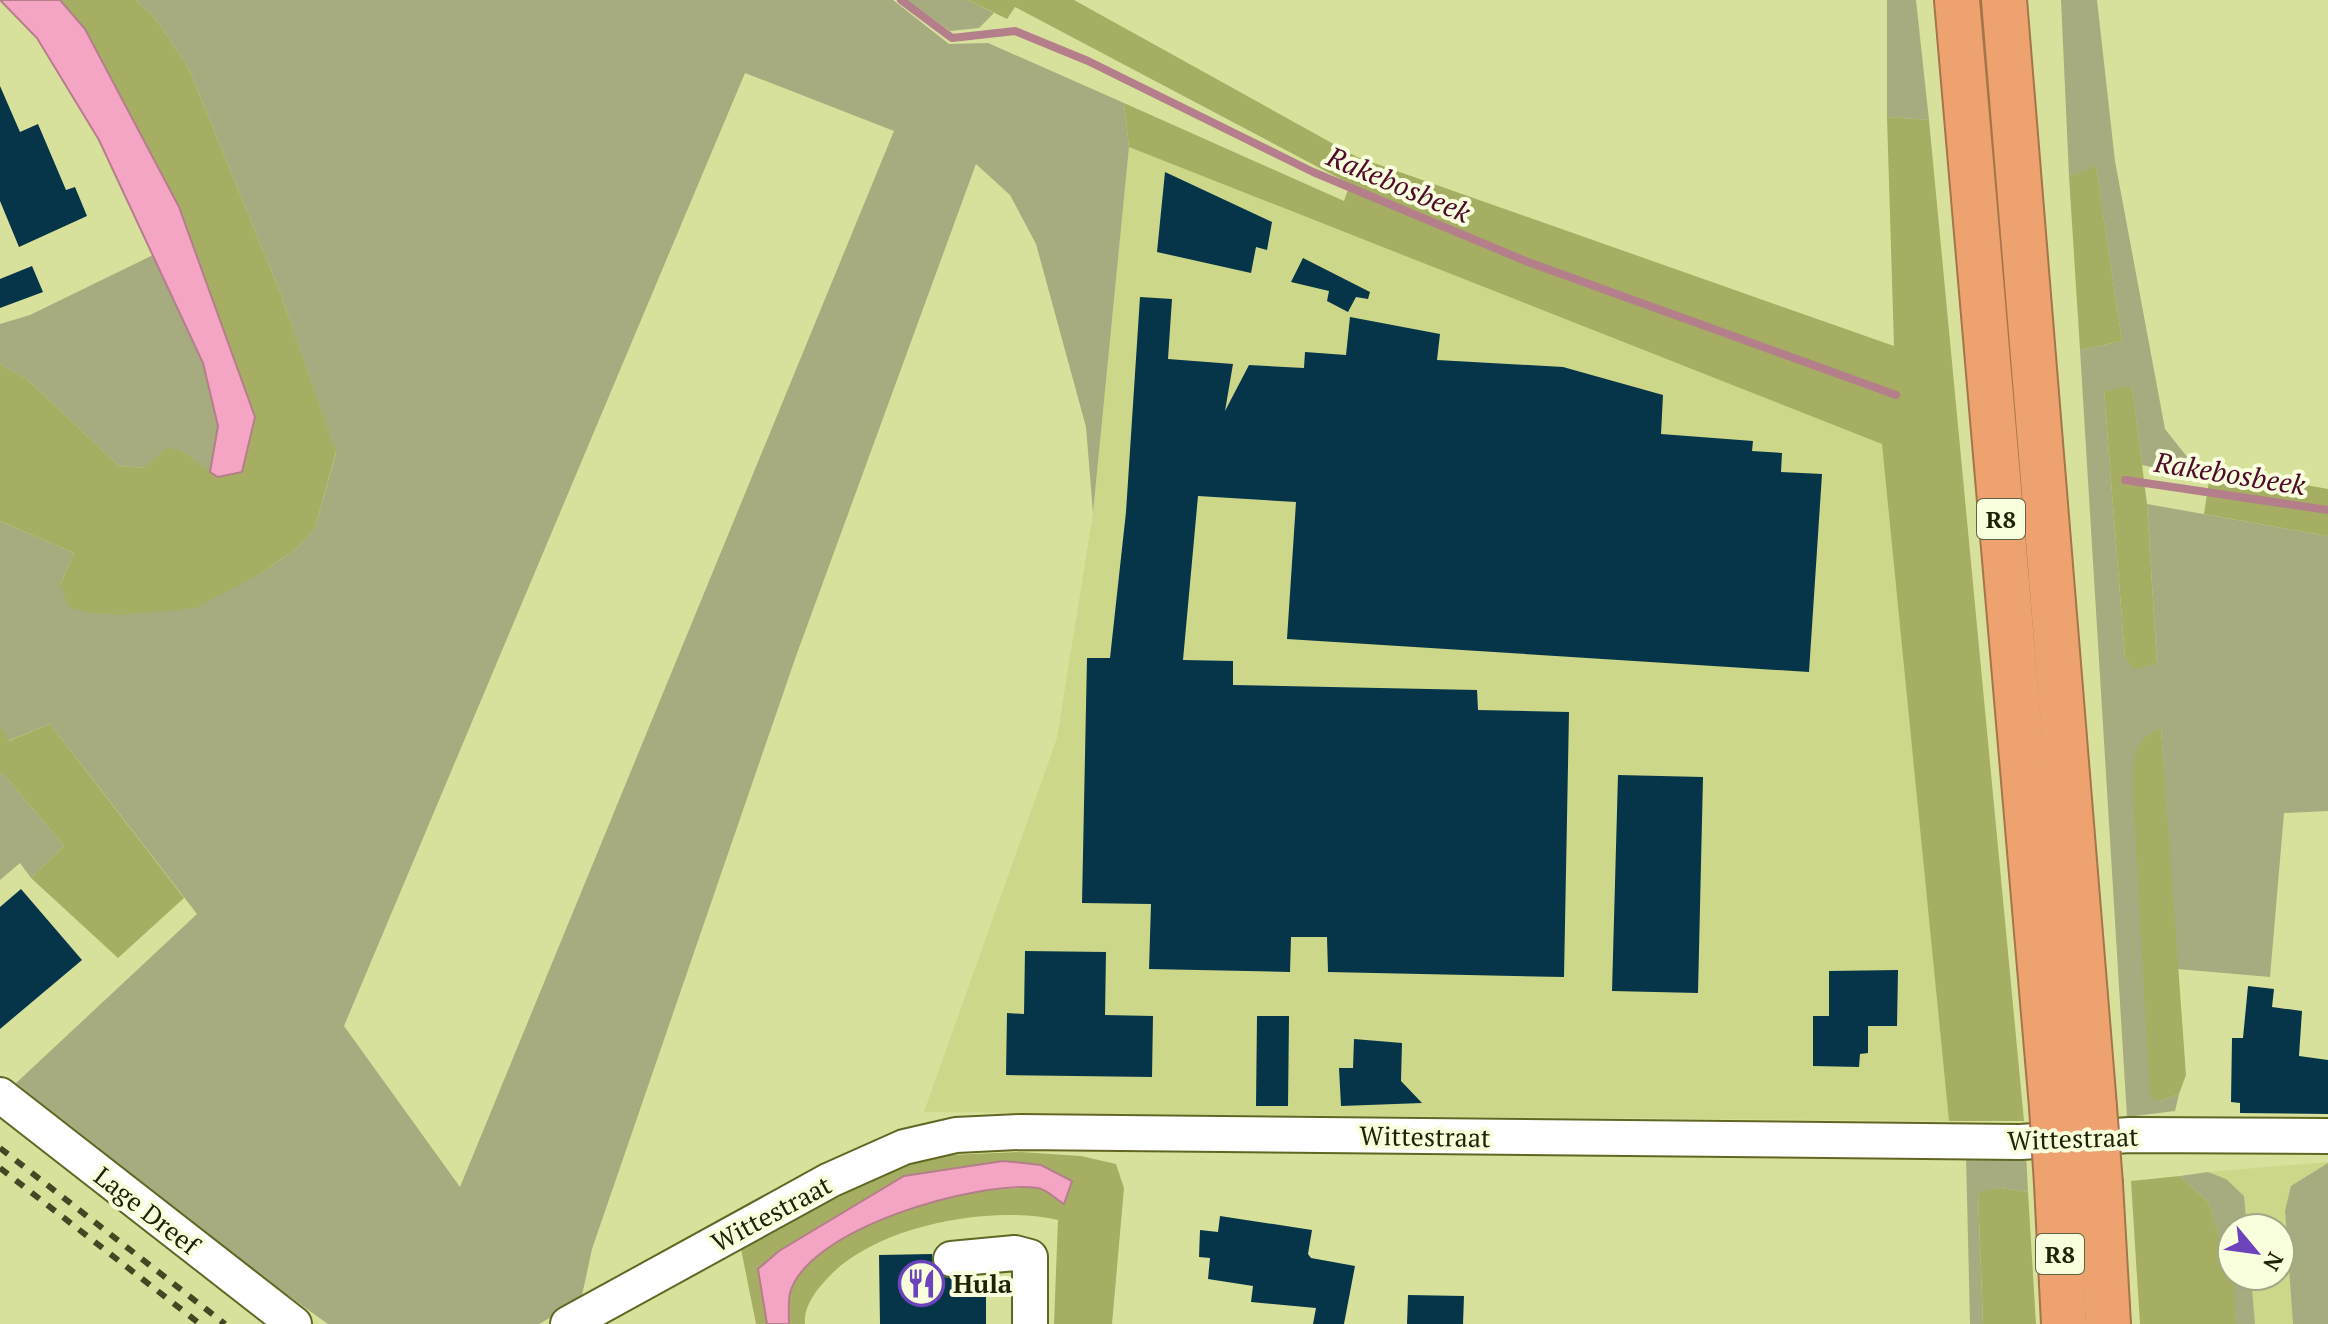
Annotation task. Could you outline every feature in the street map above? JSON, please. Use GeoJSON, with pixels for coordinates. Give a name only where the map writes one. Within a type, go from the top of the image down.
{"type":"FeatureCollection","features":[{"type":"Feature","properties":{"kind":"highway","name":"R8"},"geometry":{"type":"LineString","coordinates":[[1941,0],[1963,81]]}},
{"type":"Feature","properties":{"kind":"highway","name":"R8"},"geometry":{"type":"LineString","coordinates":[[1957,0],[1963,81],[2073,1107],[2100,1184],[2108,1324]]}},
{"type":"Feature","properties":{"kind":"highway","name":"R8"},"geometry":{"type":"LineString","coordinates":[[2004,0],[2073,1107],[2057,1184],[2064,1324]]}},
{"type":"Feature","properties":{"kind":"highway","name":"R8"},"geometry":{"type":"LineString","coordinates":[[2010,89],[2026,0]]}},
{"type":"Feature","properties":{"kind":"street","name":"Lage Dreef"},"geometry":{"type":"LineString","coordinates":[[0,1095],[294,1324]]}},
{"type":"Feature","properties":{"kind":"street","name":"Wittestraat"},"geometry":{"type":"LineString","coordinates":[[568,1324],[830,1180],[904,1147],[956,1135],[1020,1132],[2020,1142],[2130,1135],[2328,1136]]}},
{"type":"Feature","properties":{"kind":"street"},"geometry":{"type":"LineString","coordinates":[[951,1259],[1015,1253],[1030,1257],[1030,1324]]}},
{"type":"Feature","properties":{"kind":"shaded area"},"geometry":{"type":"Polygon","coordinates":[[[0,0],[60,0],[85,29],[179,207],[255,417],[242,472],[218,477],[210,472],[218,426],[203,363],[99,140],[37,38],[0,0]]]}},
{"type":"Feature","properties":{"kind":"shaded area"},"geometry":{"type":"Polygon","coordinates":[[[60,0],[136,0],[155,18],[188,67],[280,292],[336,452],[315,528],[296,549],[261,573],[196,608],[119,615],[83,612],[69,607],[60,585],[74,553],[0,521],[0,364],[29,381],[119,466],[143,468],[167,448],[181,450],[218,477],[255,417],[179,207],[85,29],[60,0]]]}},
{"type":"Feature","properties":{"kind":"shaded area"},"geometry":{"type":"Polygon","coordinates":[[[136,0],[893,0],[949,44],[988,43],[1124,103],[1129,147],[1093,513],[1086,427],[1036,244],[1010,195],[976,164],[795,659],[592,1249],[581,1300],[539,1324],[328,1324],[224,1250],[14,1085],[197,914],[50,724],[8,741],[0,726],[0,521],[74,553],[60,585],[261,573],[296,549],[315,528],[336,453],[280,292],[188,67],[155,18],[136,0]],[[745,73],[344,1026],[460,1187],[894,131],[745,73]]]}},
{"type":"Feature","properties":{"kind":"shaded area"},"geometry":{"type":"Polygon","coordinates":[[[907,0],[968,0],[994,13],[979,28],[950,31],[907,0]]]}},
{"type":"Feature","properties":{"kind":"shaded area"},"geometry":{"type":"Polygon","coordinates":[[[968,0],[1074,0],[1357,157],[1894,346],[1887,117],[1929,120],[2024,1121],[1949,1121],[1882,444],[1129,147],[1124,103],[1344,201],[1350,184],[1015,7],[1007,19],[968,0]]]}},
{"type":"Feature","properties":{"kind":"shaded area"},"geometry":{"type":"Polygon","coordinates":[[[1887,0],[1916,0],[1929,120],[1887,117],[1887,0]]]}},
{"type":"Feature","properties":{"kind":"shaded area"},"geometry":{"type":"Polygon","coordinates":[[[2061,0],[2097,0],[2115,161],[2165,429],[2188,458],[2211,468],[2210,479],[2142,465],[2132,387],[2104,391],[2125,658],[2134,668],[2157,664],[2147,504],[2328,536],[2328,811],[2284,813],[2270,977],[2177,969],[2161,728],[2160,1101],[2179,1094],[2175,1111],[2127,1117],[2080,350],[2122,341],[2096,167],[2069,176],[2061,0]]]}},
{"type":"Feature","properties":{"kind":"shaded area"},"geometry":{"type":"Polygon","coordinates":[[[1129,147],[1883,444],[1949,1121],[924,1112],[1057,738],[1093,513],[1129,147]]]}},
{"type":"Feature","properties":{"kind":"shaded area"},"geometry":{"type":"Polygon","coordinates":[[[2096,166],[2122,341],[2080,350],[2069,176],[2096,166]]]}},
{"type":"Feature","properties":{"kind":"shaded area"},"geometry":{"type":"Polygon","coordinates":[[[153,255],[203,363],[218,426],[210,472],[181,450],[143,468],[119,466],[29,381],[0,364],[0,324],[30,315],[153,255]]]}},
{"type":"Feature","properties":{"kind":"shaded area"},"geometry":{"type":"Polygon","coordinates":[[[2132,386],[2147,504],[2157,664],[2134,669],[2125,658],[2104,391],[2132,386]]]}},
{"type":"Feature","properties":{"kind":"shaded area"},"geometry":{"type":"Polygon","coordinates":[[[2211,468],[2328,489],[2328,536],[2204,514],[2211,468]]]}},
{"type":"Feature","properties":{"kind":"shaded area"},"geometry":{"type":"Polygon","coordinates":[[[50,724],[184,898],[118,958],[31,878],[64,846],[3,773],[0,775],[0,726],[9,741],[50,724]]]}},
{"type":"Feature","properties":{"kind":"shaded area"},"geometry":{"type":"Polygon","coordinates":[[[2161,728],[2186,1075],[2179,1094],[2160,1101],[2150,1097],[2133,794],[2138,746],[2143,739],[2161,728]]]}},
{"type":"Feature","properties":{"kind":"shaded area"},"geometry":{"type":"Polygon","coordinates":[[[3,773],[64,846],[31,878],[20,863],[0,880],[0,775],[3,773]]]}},
{"type":"Feature","properties":{"kind":"shaded area"},"geometry":{"type":"Polygon","coordinates":[[[1020,1152],[1081,1156],[1116,1164],[1124,1188],[1112,1324],[1054,1324],[1058,1220],[999,1215],[933,1224],[871,1246],[845,1262],[821,1285],[808,1306],[805,1324],[789,1324],[789,1297],[800,1274],[818,1256],[869,1225],[952,1196],[1072,1181],[904,1177],[779,1251],[758,1269],[767,1324],[756,1324],[741,1249],[855,1188],[926,1156],[1020,1152]]]}},
{"type":"Feature","properties":{"kind":"shaded area"},"geometry":{"type":"Polygon","coordinates":[[[2026,1153],[2028,1192],[2001,1188],[1978,1193],[1983,1324],[1970,1324],[1966,1155],[2026,1153]]]}},
{"type":"Feature","properties":{"kind":"shaded area"},"geometry":{"type":"Polygon","coordinates":[[[1003,1161],[1041,1165],[1072,1181],[1064,1204],[1038,1188],[1011,1188],[976,1192],[898,1213],[828,1248],[803,1269],[790,1293],[789,1324],[767,1324],[758,1269],[779,1251],[904,1176],[1003,1161]]]}},
{"type":"Feature","properties":{"kind":"shaded area"},"geometry":{"type":"Polygon","coordinates":[[[2328,1162],[2285,1212],[2246,1212],[2244,1196],[2226,1179],[2208,1172],[2328,1162]]]}},
{"type":"Feature","properties":{"kind":"shaded area"},"geometry":{"type":"Polygon","coordinates":[[[2328,1163],[2328,1324],[2293,1324],[2291,1292],[2296,1292],[2296,1212],[2285,1211],[2291,1186],[2328,1163]]]}},
{"type":"Feature","properties":{"kind":"shaded area"},"geometry":{"type":"Polygon","coordinates":[[[2208,1172],[2226,1179],[2244,1196],[2246,1212],[2216,1212],[2216,1226],[2208,1202],[2180,1176],[2208,1172]]]}},
{"type":"Feature","properties":{"kind":"shaded area"},"geometry":{"type":"Polygon","coordinates":[[[2180,1176],[2208,1202],[2216,1226],[2216,1292],[2235,1292],[2236,1324],[2140,1324],[2131,1181],[2180,1176]]]}},
{"type":"Feature","properties":{"kind":"shaded area"},"geometry":{"type":"Polygon","coordinates":[[[2001,1188],[2028,1192],[2036,1324],[1983,1324],[1978,1192],[2001,1188]]]}},
{"type":"Feature","properties":{"kind":"shaded area"},"geometry":{"type":"Polygon","coordinates":[[[2233,1292],[2252,1292],[2255,1324],[2236,1324],[2233,1292]]]}},
{"type":"Feature","properties":{"kind":"shaded area"},"geometry":{"type":"Polygon","coordinates":[[[2252,1292],[2291,1292],[2293,1324],[2255,1324],[2252,1292]]]}},
{"type":"Feature","properties":{"kind":"building"},"geometry":{"type":"Polygon","coordinates":[[[0,86],[20,132],[38,124],[66,190],[75,187],[87,216],[19,247],[0,201],[0,86]]]}},
{"type":"Feature","properties":{"kind":"building"},"geometry":{"type":"Polygon","coordinates":[[[1165,172],[1272,222],[1267,250],[1256,247],[1251,273],[1157,252],[1165,172]]]}},
{"type":"Feature","properties":{"kind":"building"},"geometry":{"type":"Polygon","coordinates":[[[1303,258],[1370,292],[1368,299],[1356,297],[1348,312],[1327,301],[1329,291],[1291,282],[1303,258]]]}},
{"type":"Feature","properties":{"kind":"building"},"geometry":{"type":"Polygon","coordinates":[[[32,266],[43,292],[0,308],[0,279],[32,266]]]}},
{"type":"Feature","properties":{"kind":"building"},"geometry":{"type":"Polygon","coordinates":[[[1140,297],[1172,299],[1168,359],[1233,364],[1225,411],[1249,365],[1304,368],[1305,352],[1346,355],[1350,317],[1440,334],[1437,360],[1563,367],[1663,395],[1661,434],[1753,441],[1752,451],[1782,453],[1781,472],[1822,474],[1809,672],[1287,639],[1296,502],[1198,496],[1183,660],[1233,661],[1233,685],[1477,690],[1478,710],[1569,712],[1564,977],[1328,972],[1327,937],[1291,937],[1290,972],[1149,969],[1151,904],[1082,903],[1087,658],[1110,658],[1126,512],[1140,297]]]}},
{"type":"Feature","properties":{"kind":"building"},"geometry":{"type":"Polygon","coordinates":[[[1618,775],[1703,777],[1698,993],[1612,991],[1618,775]]]}},
{"type":"Feature","properties":{"kind":"building"},"geometry":{"type":"Polygon","coordinates":[[[21,889],[82,960],[0,1029],[0,907],[21,889]]]}},
{"type":"Feature","properties":{"kind":"building"},"geometry":{"type":"Polygon","coordinates":[[[1025,951],[1106,952],[1105,1015],[1153,1016],[1152,1077],[1006,1075],[1007,1013],[1024,1014],[1025,951]]]}},
{"type":"Feature","properties":{"kind":"building"},"geometry":{"type":"Polygon","coordinates":[[[1898,970],[1897,1026],[1868,1026],[1868,1053],[1860,1054],[1859,1067],[1813,1066],[1813,1016],[1829,1016],[1829,971],[1898,970]]]}},
{"type":"Feature","properties":{"kind":"building"},"geometry":{"type":"Polygon","coordinates":[[[2248,986],[2274,989],[2272,1007],[2302,1011],[2299,1056],[2328,1060],[2328,1114],[2240,1113],[2240,1103],[2231,1102],[2232,1038],[2243,1038],[2248,986]]]}},
{"type":"Feature","properties":{"kind":"building"},"geometry":{"type":"Polygon","coordinates":[[[1257,1016],[1289,1016],[1288,1106],[1256,1106],[1257,1016]]]}},
{"type":"Feature","properties":{"kind":"building"},"geometry":{"type":"Polygon","coordinates":[[[1354,1039],[1402,1043],[1401,1081],[1422,1103],[1341,1106],[1339,1068],[1353,1068],[1354,1039]]]}},
{"type":"Feature","properties":{"kind":"building"},"geometry":{"type":"Polygon","coordinates":[[[1220,1216],[1312,1230],[1308,1254],[1311,1258],[1355,1266],[1344,1324],[1313,1324],[1316,1308],[1251,1302],[1253,1286],[1208,1279],[1210,1258],[1199,1257],[1200,1230],[1218,1232],[1220,1216]]]}},
{"type":"Feature","properties":{"kind":"building","name":"Hula"},"geometry":{"type":"Polygon","coordinates":[[[932,1254],[933,1270],[942,1277],[966,1278],[966,1297],[986,1297],[986,1324],[880,1324],[879,1255],[932,1254]]]}},
{"type":"Feature","properties":{"kind":"building"},"geometry":{"type":"Polygon","coordinates":[[[1408,1295],[1464,1296],[1463,1324],[1407,1324],[1408,1295]]]}},
{"type":"Feature","properties":{"kind":"waterway","name":"Rakebosbeek"},"geometry":{"type":"LineString","coordinates":[[901,0],[952,38],[1015,31],[1088,61],[1313,172],[1528,262],[1896,395]]}},
{"type":"Feature","properties":{"kind":"waterway","name":"Rakebosbeek"},"geometry":{"type":"LineString","coordinates":[[2125,480],[2328,510]]}},
{"type":"Feature","properties":{"kind":"railway"},"geometry":{"type":"LineString","coordinates":[[0,1148],[225,1324]]}},
{"type":"Feature","properties":{"kind":"railway"},"geometry":{"type":"LineString","coordinates":[[0,1168],[200,1324]]}},
{"type":"Feature","properties":{"kind":"place","name":"Hula"},"geometry":{"type":"Point","coordinates":[922,1283]}}]}
